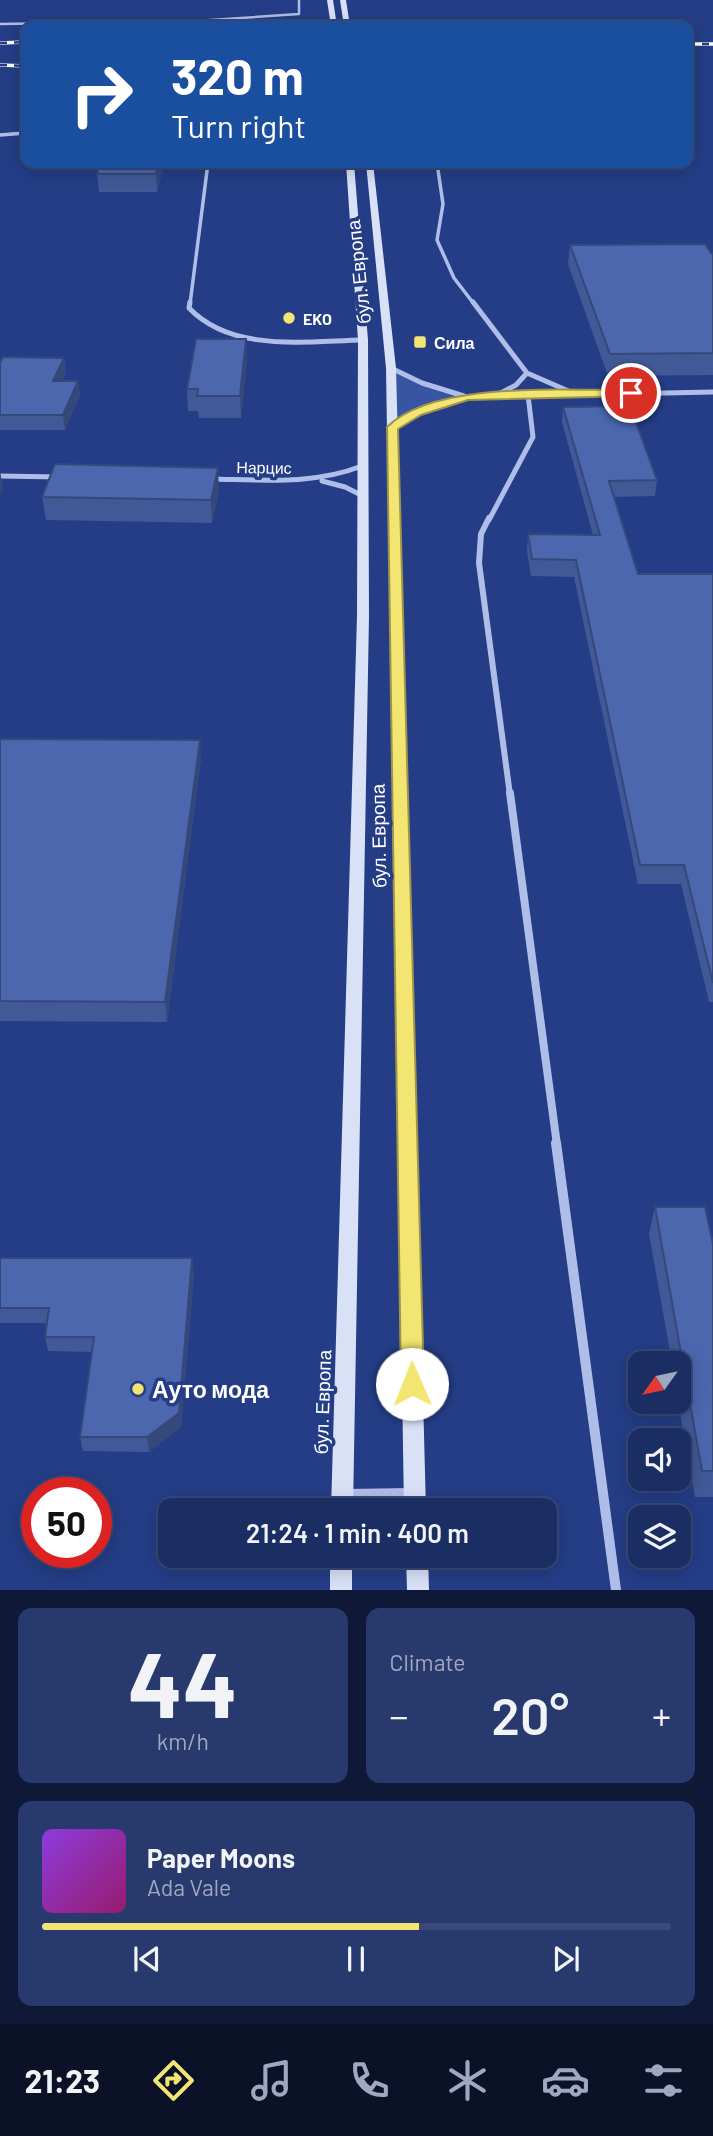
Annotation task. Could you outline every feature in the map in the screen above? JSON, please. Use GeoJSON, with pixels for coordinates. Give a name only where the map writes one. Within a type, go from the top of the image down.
{"type":"FeatureCollection","features":[{"type":"Feature","properties":{"kind":"main road"},"geometry":{"type":"LineString","coordinates":[[330,0],[333,21]]}},
{"type":"Feature","properties":{"kind":"main road"},"geometry":{"type":"LineString","coordinates":[[343,0],[346,21]]}},
{"type":"Feature","properties":{"kind":"main road","name":"бул. Европа"},"geometry":{"type":"LineString","coordinates":[[342,1498],[363,616],[363,340],[350,168]]}},
{"type":"Feature","properties":{"kind":"main road","name":"бул. Европа"},"geometry":{"type":"LineString","coordinates":[[370,168],[391,368],[415,1498]]}},
{"type":"Feature","properties":{"kind":"main road"},"geometry":{"type":"LineString","coordinates":[[341,1568],[341,1590]]}},
{"type":"Feature","properties":{"kind":"main road"},"geometry":{"type":"LineString","coordinates":[[417,1568],[418,1590]]}},
{"type":"Feature","properties":{"kind":"street"},"geometry":{"type":"LineString","coordinates":[[196,21],[299,14],[299,0]]}},
{"type":"Feature","properties":{"kind":"street"},"geometry":{"type":"LineString","coordinates":[[0,24],[21,24]]}},
{"type":"Feature","properties":{"kind":"street"},"geometry":{"type":"LineString","coordinates":[[0,135],[21,133]]}},
{"type":"Feature","properties":{"kind":"street"},"geometry":{"type":"LineString","coordinates":[[207,168],[189,308],[197,320],[219,332],[248,338],[363,340]]}},
{"type":"Feature","properties":{"kind":"street"},"geometry":{"type":"LineString","coordinates":[[438,168],[443,204],[437,240],[444,261],[527,373],[577,394]]}},
{"type":"Feature","properties":{"kind":"street"},"geometry":{"type":"LineString","coordinates":[[391,368],[422,383],[468,397]]}},
{"type":"Feature","properties":{"kind":"street"},"geometry":{"type":"LineString","coordinates":[[494,396],[516,385],[527,373]]}},
{"type":"Feature","properties":{"kind":"street"},"geometry":{"type":"LineString","coordinates":[[393,427],[417,412],[468,397],[713,392]]}},
{"type":"Feature","properties":{"kind":"street"},"geometry":{"type":"LineString","coordinates":[[528,395],[533,437],[481,534],[479,563],[616,1590]]}},
{"type":"Feature","properties":{"kind":"street"},"geometry":{"type":"LineString","coordinates":[[318,480],[344,474],[362,466]]}},
{"type":"Feature","properties":{"kind":"street"},"geometry":{"type":"LineString","coordinates":[[0,476],[69,477]]}},
{"type":"Feature","properties":{"kind":"street","name":"Нарцис"},"geometry":{"type":"LineString","coordinates":[[208,479],[318,480]]}},
{"type":"Feature","properties":{"kind":"street"},"geometry":{"type":"LineString","coordinates":[[318,480],[345,487],[361,495]]}},
{"type":"Feature","properties":{"kind":"street"},"geometry":{"type":"LineString","coordinates":[[374,1498],[415,1493]]}},
{"type":"Feature","properties":{"kind":"shaded area"},"geometry":{"type":"Polygon","coordinates":[[[391,368],[422,383],[468,397],[417,412],[393,427],[391,368]]]}},
{"type":"Feature","properties":{"kind":"building"},"geometry":{"type":"Polygon","coordinates":[[[99,168],[157,168],[156,174],[97,174],[99,168]]]}},
{"type":"Feature","properties":{"kind":"building"},"geometry":{"type":"Polygon","coordinates":[[[705,244],[713,253],[713,353],[610,354],[570,245],[705,244]]]}},
{"type":"Feature","properties":{"kind":"building"},"geometry":{"type":"Polygon","coordinates":[[[196,339],[246,339],[240,396],[197,396],[198,389],[187,389],[196,339]]]}},
{"type":"Feature","properties":{"kind":"building"},"geometry":{"type":"Polygon","coordinates":[[[3,357],[64,358],[53,381],[78,381],[63,415],[0,415],[0,363],[3,357]]]}},
{"type":"Feature","properties":{"kind":"building"},"geometry":{"type":"Polygon","coordinates":[[[630,406],[657,480],[609,481],[638,574],[713,574],[713,983],[684,865],[640,865],[576,560],[532,559],[528,534],[600,535],[563,407],[630,406]]]}},
{"type":"Feature","properties":{"kind":"building"},"geometry":{"type":"Polygon","coordinates":[[[55,464],[218,468],[211,500],[42,497],[55,464]]]}},
{"type":"Feature","properties":{"kind":"building"},"geometry":{"type":"Polygon","coordinates":[[[0,739],[200,740],[165,1002],[0,1001],[0,739]]]}},
{"type":"Feature","properties":{"kind":"building"},"geometry":{"type":"Polygon","coordinates":[[[655,1207],[705,1207],[713,1244],[713,1471],[702,1471],[691,1409],[691,1351],[681,1351],[655,1207]]]}},
{"type":"Feature","properties":{"kind":"building","name":"Ауто мода"},"geometry":{"type":"Polygon","coordinates":[[[0,1258],[192,1258],[179,1413],[147,1437],[80,1437],[94,1337],[45,1337],[49,1308],[0,1308],[0,1258]]]}},
{"type":"Feature","properties":{"kind":"railway"},"geometry":{"type":"LineString","coordinates":[[0,43],[21,42]]}},
{"type":"Feature","properties":{"kind":"railway"},"geometry":{"type":"LineString","coordinates":[[693,44],[713,44]]}},
{"type":"Feature","properties":{"kind":"railway"},"geometry":{"type":"LineString","coordinates":[[0,65],[21,66]]}},
{"type":"Feature","properties":{"kind":"place","name":"EKO"},"geometry":{"type":"Point","coordinates":[289,318]}},
{"type":"Feature","properties":{"kind":"place","name":"Сила"},"geometry":{"type":"Point","coordinates":[420,342]}},
{"type":"Feature","properties":{"kind":"place","name":"Ауто мода"},"geometry":{"type":"Point","coordinates":[138,1389]}},
{"type":"Feature","properties":{"kind":"route"},"geometry":{"type":"LineString","coordinates":[[412,1384],[393,427],[417,412],[468,397],[631,393]]}}]}
